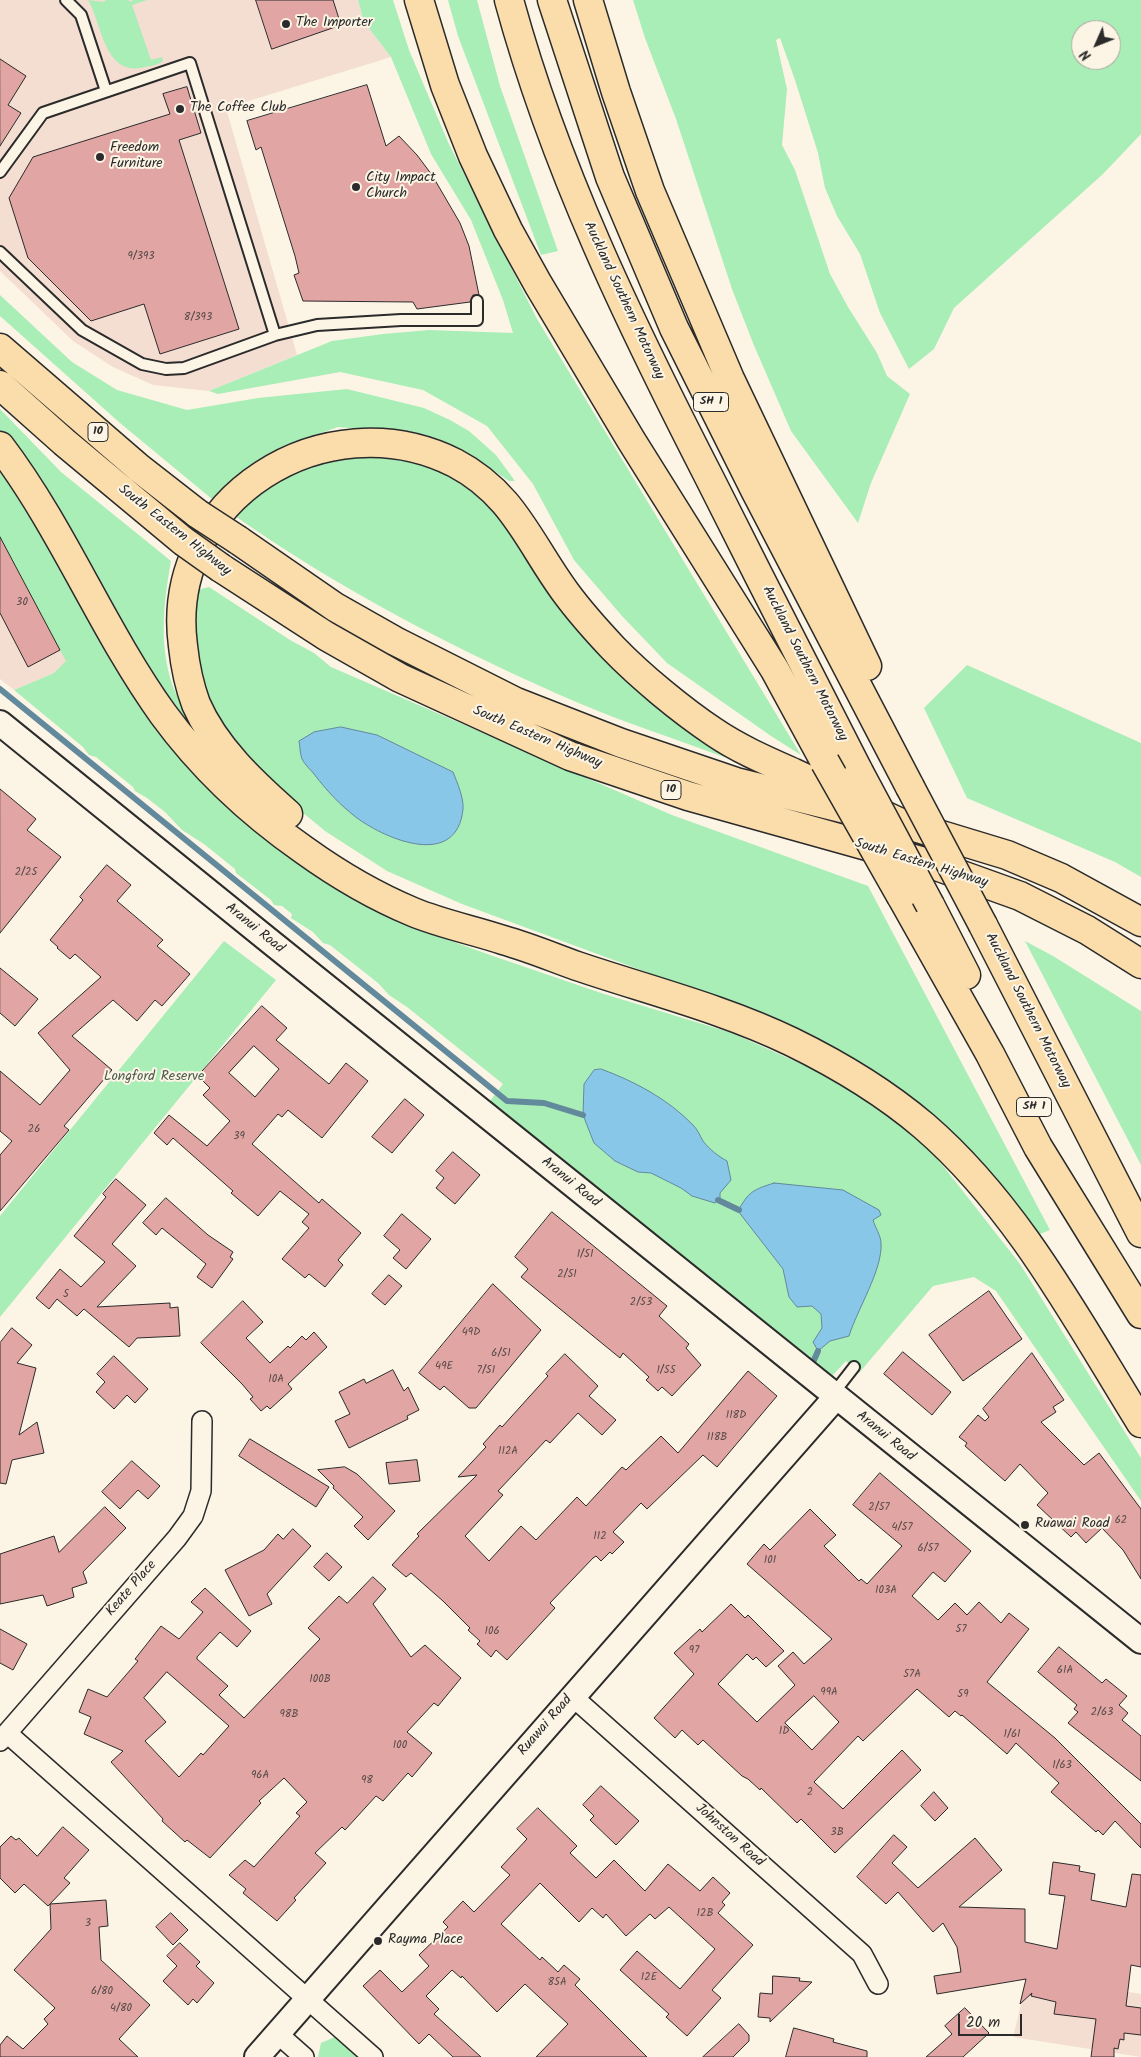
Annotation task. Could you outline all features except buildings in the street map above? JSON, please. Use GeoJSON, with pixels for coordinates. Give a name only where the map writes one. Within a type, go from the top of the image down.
{"type":"FeatureCollection","features":[{"type":"Feature","properties":{"kind":"main road"},"geometry":{"type":"LineString","coordinates":[[418,0],[445,85],[473,156],[508,230],[631,440],[775,670],[990,1054],[1038,1147],[1141,1314]]}},
{"type":"Feature","properties":{"kind":"main road","name":"Auckland Southern Motorway"},"geometry":{"type":"LineString","coordinates":[[509,0],[564,170],[614,286],[859,772],[1141,1308]]}},
{"type":"Feature","properties":{"kind":"main road","name":"Auckland Southern Motorway"},"geometry":{"type":"LineString","coordinates":[[552,0],[610,177],[674,328],[759,499],[983,925],[1141,1233]]}},
{"type":"Feature","properties":{"kind":"main road"},"geometry":{"type":"LineString","coordinates":[[588,0],[616,92],[650,191],[730,379],[880,692],[910,787]]}},
{"type":"Feature","properties":{"kind":"main road","name":"South Eastern Highway"},"geometry":{"type":"LineString","coordinates":[[0,348],[138,468],[198,514],[335,607],[395,641],[516,702],[621,743],[736,782],[903,824],[1007,855],[1061,878],[1141,922]]}},
{"type":"Feature","properties":{"kind":"main road","name":"South Eastern Highway"},"geometry":{"type":"LineString","coordinates":[[0,385],[71,448],[183,540],[221,568],[326,636],[400,678],[570,756],[698,798],[928,863],[1011,893],[1087,930],[1141,964]]}},
{"type":"Feature","properties":{"kind":"main road"},"geometry":{"type":"LineString","coordinates":[[506,941],[396,888],[344,857],[314,836],[260,789],[237,765],[211,730],[196,704],[186,672],[181,605],[193,557],[206,530],[224,508],[250,483],[284,462],[309,452],[338,445],[382,443],[432,453],[458,465],[484,481],[509,507],[530,534],[567,593],[614,649],[684,710],[715,733],[749,752],[903,824]]}},
{"type":"Feature","properties":{"kind":"main road"},"geometry":{"type":"LineString","coordinates":[[0,446],[37,499],[130,662],[162,712],[193,751],[232,790],[303,850],[370,890],[412,911],[711,1010],[788,1040],[847,1071],[902,1109],[946,1147],[974,1176],[1020,1232],[1141,1423]]}},
{"type":"Feature","properties":{"kind":"street","name":"Aranui Road"},"geometry":{"type":"LineString","coordinates":[[0,723],[834,1396],[1141,1641]]}},
{"type":"Feature","properties":{"kind":"street","name":"Ruawai Road"},"geometry":{"type":"LineString","coordinates":[[257,2057],[834,1396]]}},
{"type":"Feature","properties":{"kind":"street","name":"Keate Place"},"geometry":{"type":"LineString","coordinates":[[3,1737],[177,1538],[193,1516],[201,1491],[202,1421]]}},
{"type":"Feature","properties":{"kind":"street","name":"Johnston Road"},"geometry":{"type":"LineString","coordinates":[[572,1696],[862,1954],[878,1984]]}},
{"type":"Feature","properties":{"kind":"street"},"geometry":{"type":"LineString","coordinates":[[3,1737],[373,2057]]}},
{"type":"Feature","properties":{"kind":"street"},"geometry":{"type":"LineString","coordinates":[[278,2034],[304,2057]]}},
{"type":"Feature","properties":{"kind":"lane"},"geometry":{"type":"LineString","coordinates":[[66,0],[81,15],[106,92]]}},
{"type":"Feature","properties":{"kind":"lane"},"geometry":{"type":"LineString","coordinates":[[0,172],[42,113],[190,63],[275,335]]}},
{"type":"Feature","properties":{"kind":"lane"},"geometry":{"type":"LineString","coordinates":[[0,252],[82,330],[142,364],[166,370],[184,368],[275,335],[317,325],[401,320],[478,320],[477,301]]}},
{"type":"Feature","properties":{"kind":"lane"},"geometry":{"type":"LineString","coordinates":[[834,1396],[854,1367]]}},
{"type":"Feature","properties":{"kind":"shaded area"},"geometry":{"type":"Polygon","coordinates":[[[0,0],[358,0],[364,22],[391,57],[226,108],[297,355],[209,391],[153,385],[113,367],[73,341],[0,271],[0,0]]]}},
{"type":"Feature","properties":{"kind":"shaded area"},"geometry":{"type":"Polygon","coordinates":[[[0,540],[70,666],[14,690],[0,679],[0,540]]]}},
{"type":"Feature","properties":{"kind":"shaded area"},"geometry":{"type":"Polygon","coordinates":[[[1028,1976],[1141,1994],[1141,2057],[1013,2037],[1028,1976]]]}},
{"type":"Feature","properties":{"kind":"green space"},"geometry":{"type":"Polygon","coordinates":[[[88,0],[104,2],[106,0],[128,0],[131,2],[133,0],[147,0],[132,5],[151,60],[162,57],[163,61],[152,66],[131,68],[121,64],[113,57],[106,46],[88,0]]]}},
{"type":"Feature","properties":{"kind":"green space"},"geometry":{"type":"Polygon","coordinates":[[[358,0],[393,0],[409,50],[448,142],[537,319],[801,755],[667,663],[622,616],[574,560],[533,484],[487,426],[423,390],[340,372],[218,394],[209,391],[332,341],[429,330],[513,333],[503,300],[471,220],[431,154],[391,57],[364,22],[358,0]]]}},
{"type":"Feature","properties":{"kind":"green space"},"geometry":{"type":"Polygon","coordinates":[[[448,0],[477,0],[500,86],[558,251],[541,255],[458,36],[448,0]]]}},
{"type":"Feature","properties":{"kind":"green space"},"geometry":{"type":"Polygon","coordinates":[[[633,0],[1141,0],[1141,134],[1103,174],[954,308],[934,349],[909,369],[880,313],[860,254],[837,216],[825,188],[818,153],[795,80],[780,38],[776,40],[787,89],[782,145],[795,170],[830,274],[877,353],[887,376],[910,394],[871,483],[858,523],[791,431],[732,289],[676,119],[645,38],[633,0]]]}},
{"type":"Feature","properties":{"kind":"green space"},"geometry":{"type":"Polygon","coordinates":[[[0,295],[72,362],[117,390],[187,410],[258,398],[347,389],[424,408],[450,420],[469,431],[496,455],[515,481],[509,481],[478,460],[410,433],[338,427],[287,445],[242,471],[212,499],[120,423],[0,316],[0,295]]]}},
{"type":"Feature","properties":{"kind":"green space"},"geometry":{"type":"Polygon","coordinates":[[[0,409],[61,472],[171,561],[164,611],[164,645],[170,678],[176,694],[193,720],[187,727],[173,714],[0,433],[0,409]]]}},
{"type":"Feature","properties":{"kind":"green space"},"geometry":{"type":"Polygon","coordinates":[[[372,450],[436,464],[496,504],[545,579],[727,749],[724,757],[581,704],[446,641],[358,594],[273,542],[232,514],[267,481],[312,460],[372,450]]]}},
{"type":"Feature","properties":{"kind":"green space"},"geometry":{"type":"Polygon","coordinates":[[[0,467],[10,480],[106,648],[353,896],[415,928],[604,994],[732,1033],[844,1083],[929,1148],[1020,1264],[1141,1458],[1141,1501],[996,1291],[974,1277],[933,1286],[859,1373],[846,1361],[832,1376],[680,1254],[641,1226],[490,1101],[503,1084],[407,1007],[389,995],[378,983],[330,945],[323,943],[313,932],[291,918],[292,914],[282,906],[274,905],[271,900],[236,873],[235,869],[204,844],[182,830],[165,812],[135,791],[133,787],[96,757],[89,755],[83,747],[14,690],[54,673],[66,661],[0,540],[0,467]]]}},
{"type":"Feature","properties":{"kind":"green space"},"geometry":{"type":"Polygon","coordinates":[[[209,587],[290,640],[314,653],[331,667],[672,815],[868,886],[1050,1230],[1035,1236],[879,1081],[787,1024],[462,904],[387,871],[325,831],[262,779],[208,708],[191,653],[193,591],[209,587]]]}},
{"type":"Feature","properties":{"kind":"green space"},"geometry":{"type":"Polygon","coordinates":[[[967,665],[1141,743],[1141,877],[1115,862],[967,798],[924,708],[967,665]]]}},
{"type":"Feature","properties":{"kind":"green space","name":"Longford Reserve"},"geometry":{"type":"Polygon","coordinates":[[[224,941],[276,980],[0,1317],[0,1216],[224,941]]]}},
{"type":"Feature","properties":{"kind":"green space"},"geometry":{"type":"Polygon","coordinates":[[[1025,941],[1053,956],[1141,1011],[1141,1165],[1025,941]]]}},
{"type":"Feature","properties":{"kind":"green space"},"geometry":{"type":"Polygon","coordinates":[[[337,2036],[360,2057],[318,2057],[321,2043],[337,2036]]]}},
{"type":"Feature","properties":{"kind":"water"},"geometry":{"type":"Polygon","coordinates":[[[341,727],[377,735],[453,772],[461,795],[463,809],[458,828],[448,839],[435,844],[402,841],[385,834],[357,818],[334,798],[303,761],[299,741],[314,732],[341,727]]]}},
{"type":"Feature","properties":{"kind":"water"},"geometry":{"type":"Polygon","coordinates":[[[601,1069],[638,1085],[673,1107],[695,1127],[708,1147],[727,1161],[731,1180],[720,1193],[720,1198],[715,1203],[692,1196],[681,1188],[651,1173],[638,1172],[615,1161],[594,1143],[583,1115],[584,1084],[594,1070],[601,1069]]]}},
{"type":"Feature","properties":{"kind":"water"},"geometry":{"type":"Polygon","coordinates":[[[774,1183],[843,1190],[879,1210],[881,1215],[873,1220],[881,1240],[881,1253],[878,1265],[849,1336],[830,1341],[818,1351],[813,1342],[822,1328],[821,1314],[812,1306],[797,1307],[789,1297],[783,1269],[738,1211],[752,1192],[774,1183]]]}},
{"type":"Feature","properties":{"kind":"waterway"},"geometry":{"type":"LineString","coordinates":[[0,689],[507,1101],[544,1103],[583,1115]]}},
{"type":"Feature","properties":{"kind":"waterway"},"geometry":{"type":"LineString","coordinates":[[718,1200],[739,1210]]}},
{"type":"Feature","properties":{"kind":"waterway"},"geometry":{"type":"LineString","coordinates":[[814,1360],[818,1351]]}},
{"type":"Feature","properties":{"kind":"place","name":"The Importer"},"geometry":{"type":"Point","coordinates":[286,24]}},
{"type":"Feature","properties":{"kind":"place","name":"The Coffee Club"},"geometry":{"type":"Point","coordinates":[180,109]}},
{"type":"Feature","properties":{"kind":"place","name":"Freedom Furniture"},"geometry":{"type":"Point","coordinates":[100,157]}},
{"type":"Feature","properties":{"kind":"place","name":"City Impact Church"},"geometry":{"type":"Point","coordinates":[356,187]}},
{"type":"Feature","properties":{"kind":"place","name":"Ruawai Road"},"geometry":{"type":"Point","coordinates":[1025,1525]}},
{"type":"Feature","properties":{"kind":"place","name":"Rayma Place"},"geometry":{"type":"Point","coordinates":[378,1941]}}]}
